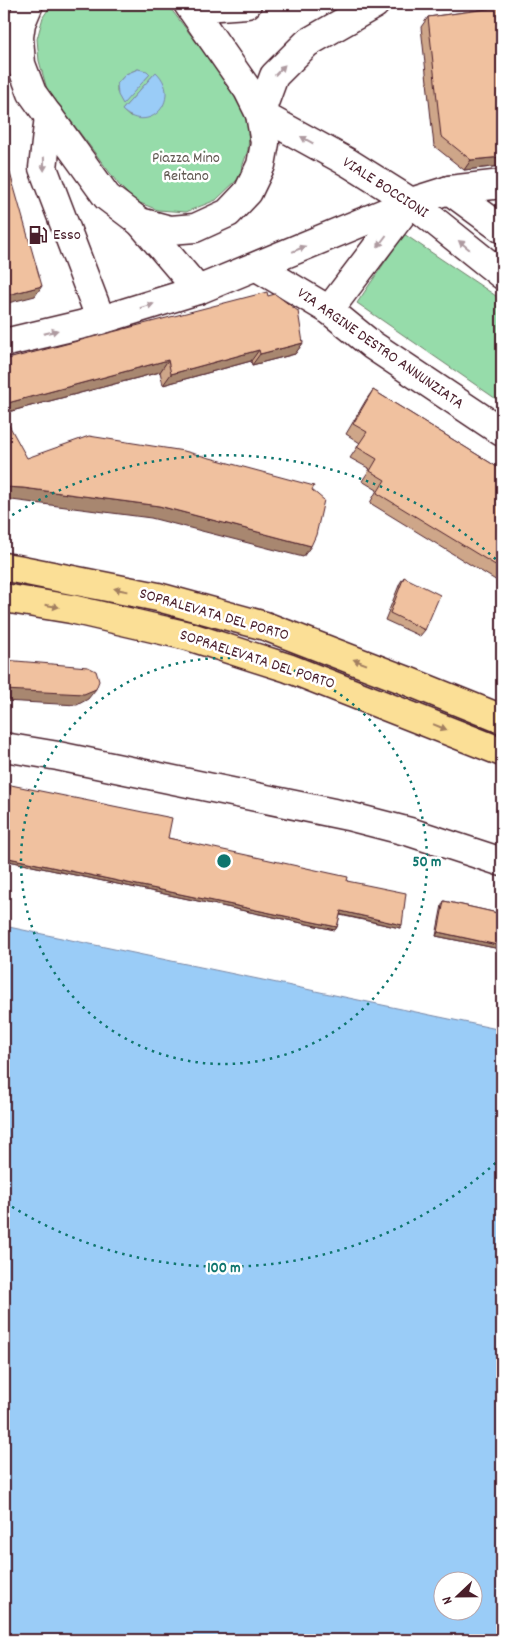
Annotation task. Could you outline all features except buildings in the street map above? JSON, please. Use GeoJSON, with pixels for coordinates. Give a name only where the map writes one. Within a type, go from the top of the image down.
{"type":"FeatureCollection","features":[{"type":"Feature","properties":{"kind":"main road","name":"SOPRALEVATA DEL PORTO"},"geometry":{"type":"LineString","coordinates":[[4,567],[158,597],[265,626],[502,719]]}},
{"type":"Feature","properties":{"kind":"main road","name":"SOPRAELEVATA DEL PORTO"},"geometry":{"type":"LineString","coordinates":[[4,598],[71,609],[188,636],[288,668],[502,752]]}},
{"type":"Feature","properties":{"kind":"street"},"geometry":{"type":"LineString","coordinates":[[190,6],[247,4]]}},
{"type":"Feature","properties":{"kind":"street"},"geometry":{"type":"LineString","coordinates":[[260,114],[274,76],[307,43],[375,4]]}},
{"type":"Feature","properties":{"kind":"street"},"geometry":{"type":"LineString","coordinates":[[140,222],[170,230],[194,228],[228,213],[248,192],[261,165],[265,143],[260,114],[248,90],[190,6]]}},
{"type":"Feature","properties":{"kind":"street"},"geometry":{"type":"LineString","coordinates":[[20,10],[19,37],[12,60],[32,93],[107,196],[140,222],[198,290]]}},
{"type":"Feature","properties":{"kind":"street","name":"VIALE BOCCIONI"},"geometry":{"type":"LineString","coordinates":[[260,114],[349,163],[411,202],[502,275]]}},
{"type":"Feature","properties":{"kind":"street"},"geometry":{"type":"LineString","coordinates":[[49,116],[43,168],[101,320]]}},
{"type":"Feature","properties":{"kind":"street"},"geometry":{"type":"LineString","coordinates":[[4,343],[101,320],[198,290],[411,202],[450,190],[502,184]]}},
{"type":"Feature","properties":{"kind":"street","name":"VIALE BOCCIONI"},"geometry":{"type":"LineString","coordinates":[[450,190],[502,229]]}},
{"type":"Feature","properties":{"kind":"street"},"geometry":{"type":"LineString","coordinates":[[329,310],[411,202]]}},
{"type":"Feature","properties":{"kind":"street","name":"VIA ARGINE DESTRO ANNUNZIATA"},"geometry":{"type":"LineString","coordinates":[[257,267],[329,310],[372,344],[502,432]]}},
{"type":"Feature","properties":{"kind":"street"},"geometry":{"type":"LineString","coordinates":[[4,747],[58,756],[348,816],[410,832],[502,862]]}},
{"type":"Feature","properties":{"kind":"green space","name":"Piazza Mino Reitano"},"geometry":{"type":"Polygon","coordinates":[[[52,4],[167,4],[240,99],[250,121],[248,150],[238,179],[216,200],[186,212],[158,210],[135,201],[119,185],[47,89],[39,61],[37,39],[43,17],[52,4]],[[138,69],[126,74],[117,84],[117,92],[123,103],[150,74],[138,69]],[[156,72],[122,110],[130,117],[156,72]]]}},
{"type":"Feature","properties":{"kind":"green space"},"geometry":{"type":"Polygon","coordinates":[[[404,234],[502,300],[502,403],[357,303],[404,234]]]}},
{"type":"Feature","properties":{"kind":"water"},"geometry":{"type":"Polygon","coordinates":[[[138,69],[147,71],[150,74],[123,104],[118,95],[117,84],[126,74],[138,69]]]}},
{"type":"Feature","properties":{"kind":"water"},"geometry":{"type":"Polygon","coordinates":[[[156,72],[163,82],[166,93],[160,110],[152,116],[143,119],[133,117],[122,110],[156,72]]]}},
{"type":"Feature","properties":{"kind":"water"},"geometry":{"type":"Polygon","coordinates":[[[4,926],[502,1030],[502,1640],[4,1640],[4,926]]]}},
{"type":"Feature","properties":{"kind":"place","name":"Esso"},"geometry":{"type":"Point","coordinates":[38,235]}}]}
